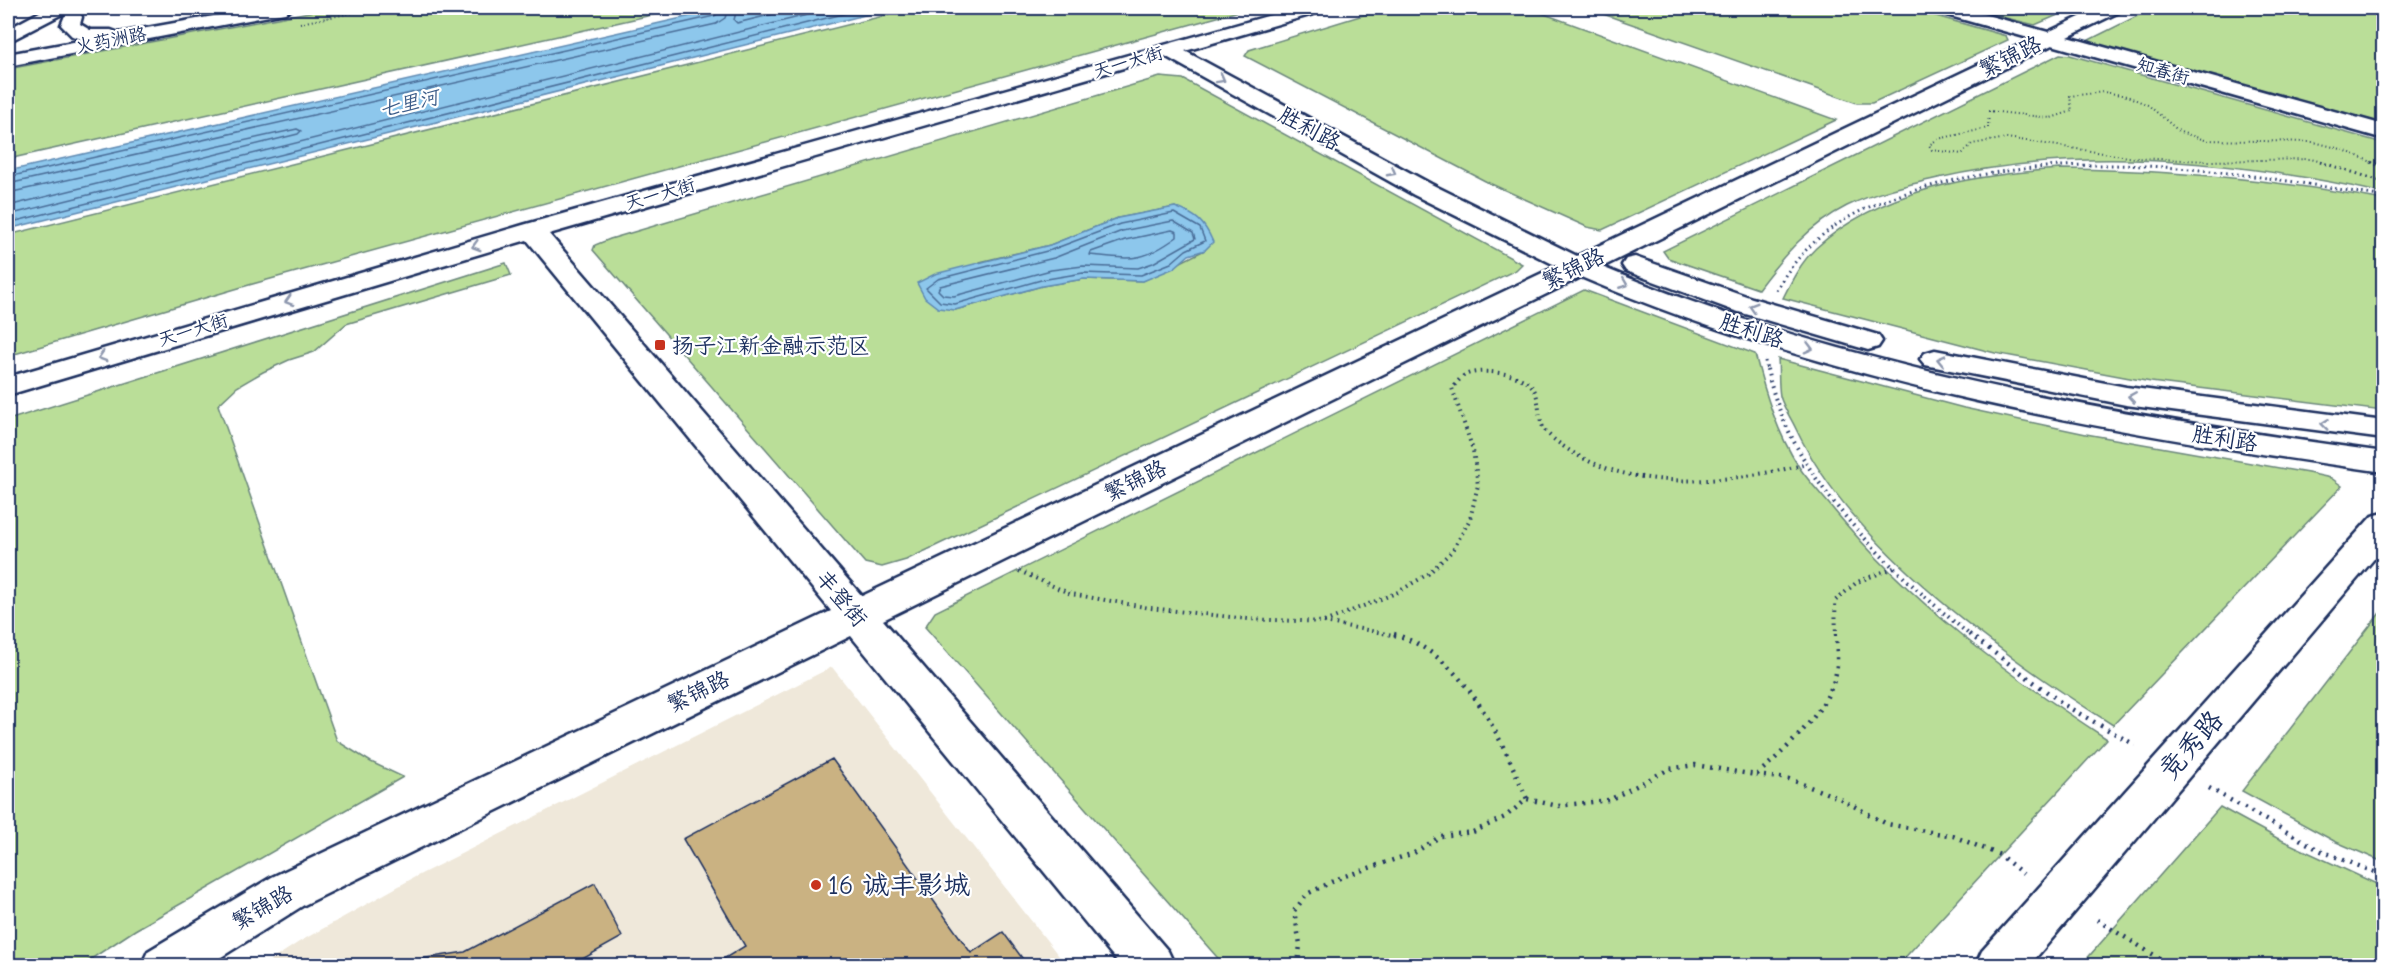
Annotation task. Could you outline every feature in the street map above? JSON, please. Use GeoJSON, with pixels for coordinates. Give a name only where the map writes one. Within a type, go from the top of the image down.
{"type":"FeatureCollection","features":[{"type":"Feature","properties":{"kind":"street"},"geometry":{"type":"LineString","coordinates":[[8,36],[67,12],[91,8]]}},
{"type":"Feature","properties":{"kind":"street","name":"火药洲路"},"geometry":{"type":"LineString","coordinates":[[8,60],[285,8]]}},
{"type":"Feature","properties":{"kind":"street","name":"天一大街"},"geometry":{"type":"LineString","coordinates":[[8,386],[532,230],[1314,8]]}},
{"type":"Feature","properties":{"kind":"street","name":"知春街"},"geometry":{"type":"LineString","coordinates":[[1942,8],[2384,132]]}},
{"type":"Feature","properties":{"kind":"street","name":"繁锦路"},"geometry":{"type":"LineString","coordinates":[[165,966],[288,891],[856,614],[2113,8]]}},
{"type":"Feature","properties":{"kind":"street"},"geometry":{"type":"LineString","coordinates":[[67,12],[70,25],[76,32],[87,36],[108,37],[170,29]]}},
{"type":"Feature","properties":{"kind":"street"},"geometry":{"type":"LineString","coordinates":[[8,53],[67,12]]}},
{"type":"Feature","properties":{"kind":"street","name":"胜利路"},"geometry":{"type":"LineString","coordinates":[[1182,47],[1416,185],[1591,259],[1672,304],[1801,346],[1950,386],[2135,424],[2384,462]]}},
{"type":"Feature","properties":{"kind":"street","name":"丰登街"},"geometry":{"type":"LineString","coordinates":[[532,230],[1151,966]]}},
{"type":"Feature","properties":{"kind":"street"},"geometry":{"type":"LineString","coordinates":[[1591,259],[1938,360],[2126,396],[2384,430]]}},
{"type":"Feature","properties":{"kind":"street","name":"竞秀路"},"geometry":{"type":"LineString","coordinates":[[1999,966],[2384,524]]}},
{"type":"Feature","properties":{"kind":"path"},"geometry":{"type":"LineString","coordinates":[[2384,168],[2339,148],[2313,141],[2212,141],[2191,136],[2176,130],[2143,101],[2127,95],[2103,91],[2070,96],[2069,103],[2072,111],[2050,120],[2000,110],[1989,111],[1988,128],[1938,139],[1929,144],[1932,150],[1954,155],[1962,154],[1972,144],[2007,138],[2135,158],[2209,161],[2311,159],[2384,182]]}},
{"type":"Feature","properties":{"kind":"path"},"geometry":{"type":"LineString","coordinates":[[1773,294],[1803,250],[1830,228],[1859,211],[1899,195],[1982,172],[2029,166],[2071,165],[2192,169],[2264,177],[2384,197]]}},
{"type":"Feature","properties":{"kind":"path"},"geometry":{"type":"LineString","coordinates":[[1763,354],[1780,411],[1807,464],[1852,523],[1951,619],[2033,683],[2110,733],[2135,745]]}},
{"type":"Feature","properties":{"kind":"path"},"geometry":{"type":"LineString","coordinates":[[1324,622],[1398,592],[1428,574],[1453,550],[1470,519],[1478,485],[1473,450],[1452,388],[1465,375],[1491,373],[1510,376],[1528,383],[1537,396],[1538,413],[1547,434],[1579,454],[1617,470],[1659,479],[1730,480],[1807,464]]}},
{"type":"Feature","properties":{"kind":"path"},"geometry":{"type":"LineString","coordinates":[[1756,775],[1790,743],[1817,710],[1836,676],[1835,601],[1857,582],[1896,567]]}},
{"type":"Feature","properties":{"kind":"path"},"geometry":{"type":"LineString","coordinates":[[1019,571],[1071,594],[1150,608],[1248,618],[1324,622],[1398,635],[1424,648],[1459,678],[1489,721],[1527,799]]}},
{"type":"Feature","properties":{"kind":"path"},"geometry":{"type":"LineString","coordinates":[[1527,799],[1558,806],[1609,800],[1668,769],[1695,765],[1799,783],[1839,798],[1887,824],[1953,836],[2000,855],[2022,874]]}},
{"type":"Feature","properties":{"kind":"path"},"geometry":{"type":"LineString","coordinates":[[2209,788],[2319,850],[2384,876]]}},
{"type":"Feature","properties":{"kind":"path"},"geometry":{"type":"LineString","coordinates":[[1298,966],[1300,944],[1294,911],[1307,894],[1342,877],[1414,853],[1441,836],[1473,832],[1505,817],[1527,799]]}},
{"type":"Feature","properties":{"kind":"path"},"geometry":{"type":"LineString","coordinates":[[2097,920],[2172,966]]}},
{"type":"Feature","properties":{"kind":"shaded area"},"geometry":{"type":"Polygon","coordinates":[[[832,667],[1066,965],[262,966],[299,942],[415,877],[832,667]]]}},
{"type":"Feature","properties":{"kind":"green space"},"geometry":{"type":"Polygon","coordinates":[[[330,8],[683,8],[8,159],[8,69],[330,8]]]}},
{"type":"Feature","properties":{"kind":"green space"},"geometry":{"type":"Polygon","coordinates":[[[915,8],[1250,8],[249,285],[8,356],[8,235],[915,8]]]}},
{"type":"Feature","properties":{"kind":"green space"},"geometry":{"type":"Polygon","coordinates":[[[1386,8],[1528,8],[1836,120],[1602,230],[1587,227],[1489,183],[1245,56],[1249,50],[1386,8]]]}},
{"type":"Feature","properties":{"kind":"green space"},"geometry":{"type":"Polygon","coordinates":[[[1586,8],[1908,8],[2006,36],[2008,40],[1872,103],[1857,103],[1586,8]]]}},
{"type":"Feature","properties":{"kind":"green space"},"geometry":{"type":"Polygon","coordinates":[[[1965,8],[2074,8],[2035,25],[1965,8]]]}},
{"type":"Feature","properties":{"kind":"green space"},"geometry":{"type":"Polygon","coordinates":[[[2153,8],[2383,8],[2383,124],[2093,44],[2089,40],[2153,8]]]}},
{"type":"Feature","properties":{"kind":"green space"},"geometry":{"type":"Polygon","coordinates":[[[2060,54],[2383,143],[2383,193],[2329,182],[2217,165],[2161,161],[2048,162],[1993,168],[1938,178],[1892,189],[1858,201],[1833,214],[1809,232],[1787,253],[1758,289],[1668,258],[1663,251],[2060,54]]]}},
{"type":"Feature","properties":{"kind":"green space"},"geometry":{"type":"Polygon","coordinates":[[[1160,77],[1183,79],[1522,264],[1516,270],[906,560],[882,567],[865,563],[593,250],[595,245],[1160,77]],[[1175,207],[1118,218],[1050,245],[980,262],[955,310],[1042,286],[1084,279],[1143,281],[1205,250],[1175,207]]]}},
{"type":"Feature","properties":{"kind":"green space"},"geometry":{"type":"Polygon","coordinates":[[[2061,169],[2142,171],[2223,177],[2303,186],[2383,200],[2383,411],[2151,382],[1995,353],[1783,298],[1801,265],[1811,253],[1841,228],[1869,211],[1899,198],[1963,181],[1996,175],[2061,169]]]}},
{"type":"Feature","properties":{"kind":"green space"},"geometry":{"type":"Polygon","coordinates":[[[506,263],[511,275],[346,324],[314,352],[263,372],[237,387],[218,405],[337,741],[371,762],[403,777],[135,930],[82,965],[8,965],[8,420],[506,263]]]}},
{"type":"Feature","properties":{"kind":"green space"},"geometry":{"type":"Polygon","coordinates":[[[1584,290],[1755,354],[1772,412],[1791,454],[1807,478],[1863,544],[1927,606],[1962,635],[2033,689],[2107,739],[1898,965],[1224,965],[925,627],[935,612],[1584,290]]]}},
{"type":"Feature","properties":{"kind":"green space"},"geometry":{"type":"Polygon","coordinates":[[[1778,359],[1964,408],[2086,434],[2308,473],[2331,478],[2342,486],[2113,725],[1979,632],[1892,557],[1854,516],[1821,473],[1785,408],[1780,396],[1778,359]]]}},
{"type":"Feature","properties":{"kind":"green space"},"geometry":{"type":"Polygon","coordinates":[[[2383,609],[2383,862],[2334,841],[2242,791],[2383,609]]]}},
{"type":"Feature","properties":{"kind":"green space"},"geometry":{"type":"Polygon","coordinates":[[[2220,807],[2277,838],[2383,887],[2383,965],[2089,966],[2084,962],[2220,807]]]}},
{"type":"Feature","properties":{"kind":"water","name":"七里河"},"geometry":{"type":"Polygon","coordinates":[[[726,8],[893,8],[8,229],[8,171],[726,8]]]}},
{"type":"Feature","properties":{"kind":"water"},"geometry":{"type":"Polygon","coordinates":[[[1175,207],[1199,220],[1213,242],[1205,250],[1189,255],[1174,268],[1143,281],[1084,279],[1042,286],[955,310],[938,308],[925,298],[917,283],[935,274],[1050,245],[1118,218],[1175,207]]]}},
{"type":"Feature","properties":{"kind":"building","name":"16 诚丰影城"},"geometry":{"type":"Polygon","coordinates":[[[832,759],[971,953],[1003,932],[1028,966],[712,966],[745,946],[683,839],[832,759]]]}},
{"type":"Feature","properties":{"kind":"building"},"geometry":{"type":"Polygon","coordinates":[[[595,883],[622,937],[570,966],[375,966],[465,952],[595,883]]]}},
{"type":"Feature","properties":{"kind":"place","name":"扬子江新金融示范区"},"geometry":{"type":"Point","coordinates":[660,345]}},
{"type":"Feature","properties":{"kind":"place","name":"16 诚丰影城"},"geometry":{"type":"Point","coordinates":[816,885]}}]}
